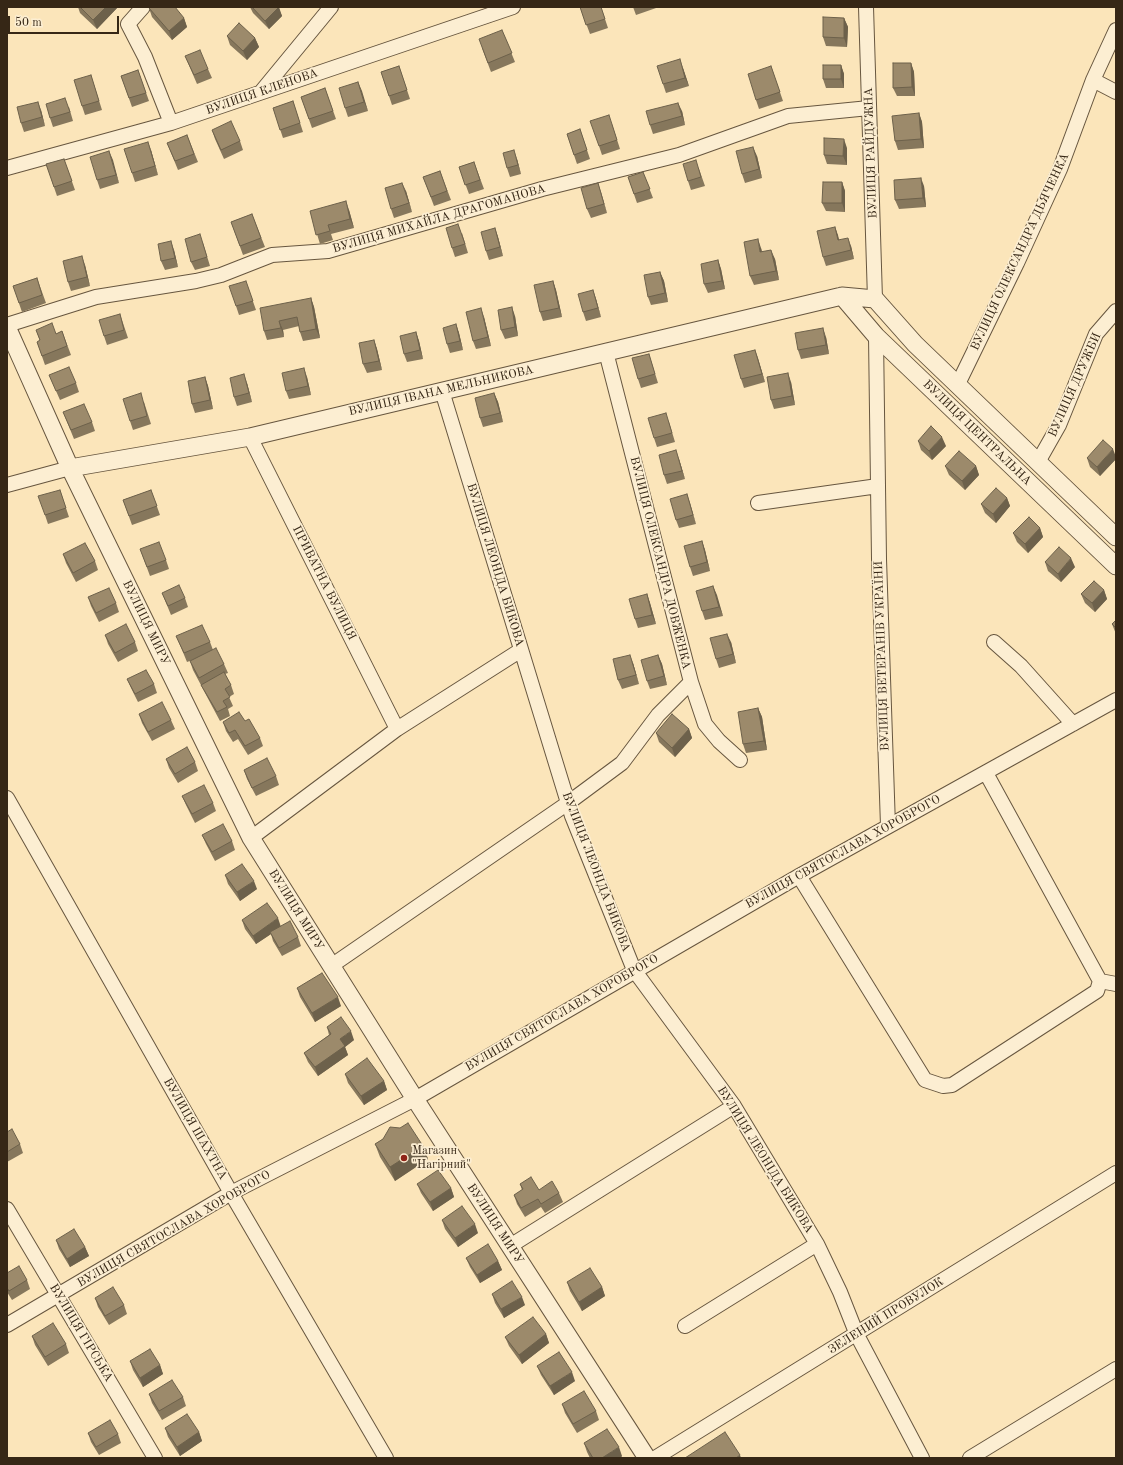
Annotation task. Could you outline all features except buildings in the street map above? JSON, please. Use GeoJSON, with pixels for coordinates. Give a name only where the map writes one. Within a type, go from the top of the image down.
{"type":"FeatureCollection","features":[{"type":"Feature","properties":{"kind":"street"},"geometry":{"type":"LineString","coordinates":[[142,7],[128,24],[145,57],[171,122]]}},
{"type":"Feature","properties":{"kind":"street"},"geometry":{"type":"LineString","coordinates":[[260,92],[331,7]]}},
{"type":"Feature","properties":{"kind":"street","name":"ВУЛИЦЯ КЛЕНОВА"},"geometry":{"type":"LineString","coordinates":[[7,168],[171,122],[514,7]]}},
{"type":"Feature","properties":{"kind":"street","name":"ВУЛИЦЯ РАЙДУЖНА"},"geometry":{"type":"LineString","coordinates":[[866,7],[875,299]]}},
{"type":"Feature","properties":{"kind":"street","name":"ВУЛИЦЯ ОЛЕКСАНДРА ДЬЯЧЕНКА"},"geometry":{"type":"LineString","coordinates":[[958,384],[1018,263],[1060,169],[1093,80],[1116,30]]}},
{"type":"Feature","properties":{"kind":"street"},"geometry":{"type":"LineString","coordinates":[[1093,80],[1116,92]]}},
{"type":"Feature","properties":{"kind":"street","name":"ВУЛИЦЯ МИХАЙЛА ДРАГОМАНОВА"},"geometry":{"type":"LineString","coordinates":[[7,326],[96,298],[196,281],[221,275],[272,255],[328,251],[542,189],[679,154],[788,116],[869,108]]}},
{"type":"Feature","properties":{"kind":"street","name":"ВУЛИЦЯ ЦЕНТРАЛЬНА"},"geometry":{"type":"LineString","coordinates":[[842,296],[876,336],[1116,566]]}},
{"type":"Feature","properties":{"kind":"street","name":"ВУЛИЦЯ ІВАНА МЕЛЬНИКОВА"},"geometry":{"type":"LineString","coordinates":[[7,485],[70,468],[250,437],[842,296],[875,299]]}},
{"type":"Feature","properties":{"kind":"street"},"geometry":{"type":"LineString","coordinates":[[875,299],[876,336]]}},
{"type":"Feature","properties":{"kind":"street","name":"ВУЛИЦЯ ЦЕНТРАЛЬНА"},"geometry":{"type":"LineString","coordinates":[[875,299],[915,344],[1116,536]]}},
{"type":"Feature","properties":{"kind":"street","name":"ВУЛИЦЯ ДРУЖБИ"},"geometry":{"type":"LineString","coordinates":[[1038,462],[1059,426],[1096,334],[1116,311]]}},
{"type":"Feature","properties":{"kind":"street","name":"ВУЛИЦЯ МИРУ"},"geometry":{"type":"LineString","coordinates":[[7,326],[70,468],[250,838],[415,1099],[647,1458]]}},
{"type":"Feature","properties":{"kind":"street","name":"ВУЛИЦЯ ВЕТЕРАНІВ УКРАЇНИ"},"geometry":{"type":"LineString","coordinates":[[876,336],[879,559],[888,826]]}},
{"type":"Feature","properties":{"kind":"street","name":"ВУЛИЦЯ ОЛЕКСАНДРА ДОВЖЕНКА"},"geometry":{"type":"LineString","coordinates":[[606,352],[691,682],[705,724],[719,741],[740,760]]}},
{"type":"Feature","properties":{"kind":"street","name":"ВУЛИЦЯ ЛЕОНІДА БИКОВА"},"geometry":{"type":"LineString","coordinates":[[442,391],[568,803],[634,970],[734,1106],[817,1244],[840,1292],[857,1335],[922,1458]]}},
{"type":"Feature","properties":{"kind":"street","name":"ПРИВАТНА ВУЛИЦЯ"},"geometry":{"type":"LineString","coordinates":[[250,437],[397,730]]}},
{"type":"Feature","properties":{"kind":"street"},"geometry":{"type":"LineString","coordinates":[[758,503],[878,486]]}},
{"type":"Feature","properties":{"kind":"street"},"geometry":{"type":"LineString","coordinates":[[994,642],[1020,666],[1073,724]]}},
{"type":"Feature","properties":{"kind":"street"},"geometry":{"type":"LineString","coordinates":[[250,838],[397,730],[521,650]]}},
{"type":"Feature","properties":{"kind":"street"},"geometry":{"type":"LineString","coordinates":[[331,966],[568,803],[622,763],[658,716],[691,682]]}},
{"type":"Feature","properties":{"kind":"street","name":"ВУЛИЦЯ СВЯТОСЛАВА ХОРОБРОГО"},"geometry":{"type":"LineString","coordinates":[[7,1325],[59,1296],[231,1193],[415,1099],[634,970],[799,876],[1116,700]]}},
{"type":"Feature","properties":{"kind":"street"},"geometry":{"type":"LineString","coordinates":[[799,876],[925,1080],[943,1086],[952,1085],[1097,992],[1100,981],[986,773]]}},
{"type":"Feature","properties":{"kind":"street","name":"ВУЛИЦЯ ШАХТНА"},"geometry":{"type":"LineString","coordinates":[[7,798],[231,1193],[386,1458]]}},
{"type":"Feature","properties":{"kind":"street"},"geometry":{"type":"LineString","coordinates":[[1100,981],[1116,984]]}},
{"type":"Feature","properties":{"kind":"street"},"geometry":{"type":"LineString","coordinates":[[510,1246],[734,1106]]}},
{"type":"Feature","properties":{"kind":"street","name":"ЗЕЛЕНИЙ ПРОВУЛОК"},"geometry":{"type":"LineString","coordinates":[[654,1458],[857,1335],[1116,1172]]}},
{"type":"Feature","properties":{"kind":"street","name":"ВУЛИЦЯ ГІРСЬКА"},"geometry":{"type":"LineString","coordinates":[[7,1209],[155,1458]]}},
{"type":"Feature","properties":{"kind":"street"},"geometry":{"type":"LineString","coordinates":[[685,1326],[817,1244]]}},
{"type":"Feature","properties":{"kind":"street"},"geometry":{"type":"LineString","coordinates":[[970,1458],[1116,1370]]}},
{"type":"Feature","properties":{"kind":"place","name":"Магазин \"Нагірний\""},"geometry":{"type":"Point","coordinates":[404,1158]}}]}
